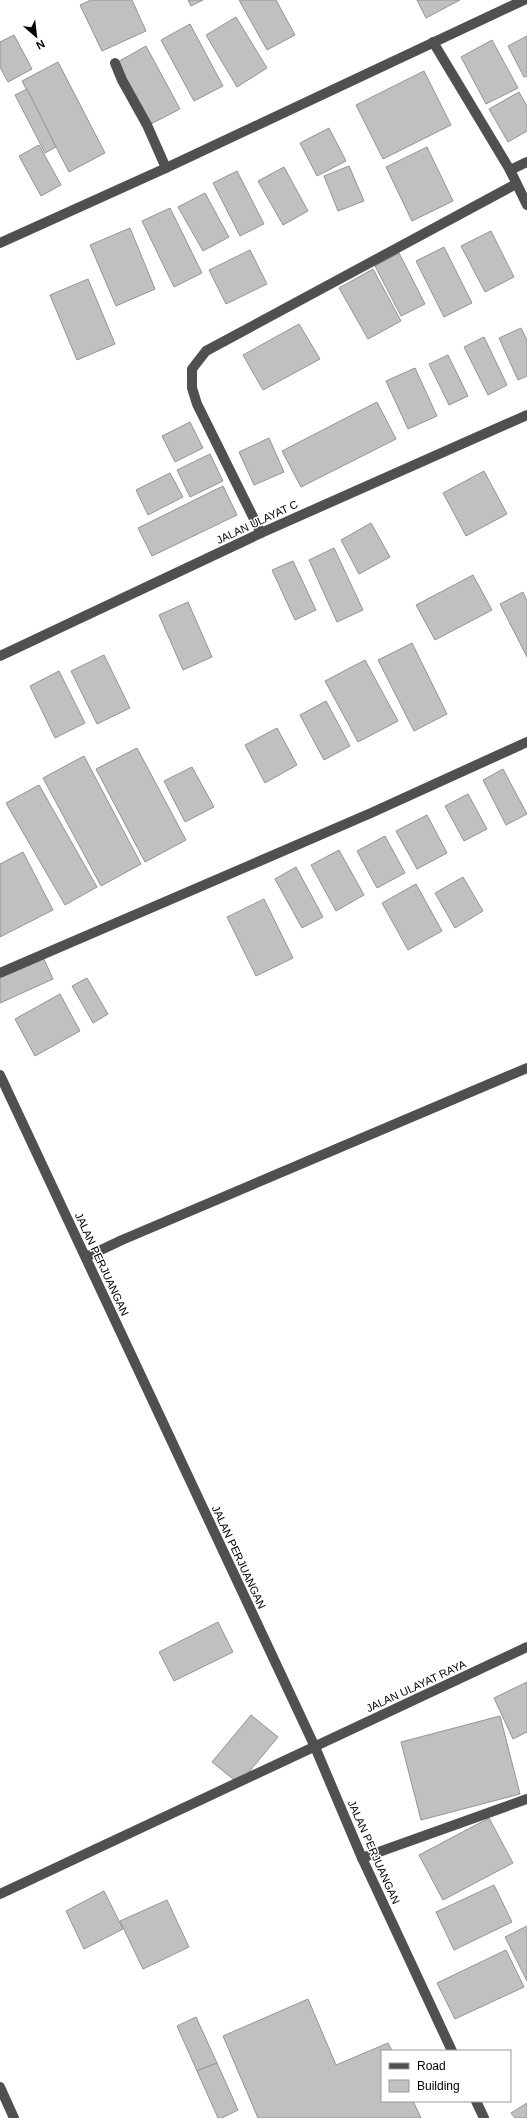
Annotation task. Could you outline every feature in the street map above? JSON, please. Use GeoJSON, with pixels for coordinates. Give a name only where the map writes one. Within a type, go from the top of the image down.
{"type":"FeatureCollection","features":[{"type":"Feature","properties":{"kind":"street"},"geometry":{"type":"LineString","coordinates":[[0,243],[166,168],[524,0]]}},
{"type":"Feature","properties":{"kind":"street"},"geometry":{"type":"LineString","coordinates":[[433,42],[510,170],[527,205]]}},
{"type":"Feature","properties":{"kind":"street"},"geometry":{"type":"LineString","coordinates":[[115,63],[122,80],[147,125],[166,168]]}},
{"type":"Feature","properties":{"kind":"street"},"geometry":{"type":"LineString","coordinates":[[510,170],[527,162]]}},
{"type":"Feature","properties":{"kind":"street"},"geometry":{"type":"LineString","coordinates":[[261,533],[197,404],[192,388],[192,369],[206,351],[516,184]]}},
{"type":"Feature","properties":{"kind":"street","name":"JALAN ULAYAT C"},"geometry":{"type":"LineString","coordinates":[[0,656],[261,533],[527,415]]}},
{"type":"Feature","properties":{"kind":"street"},"geometry":{"type":"LineString","coordinates":[[0,973],[363,816],[527,742]]}},
{"type":"Feature","properties":{"kind":"street"},"geometry":{"type":"LineString","coordinates":[[86,1257],[527,1068]]}},
{"type":"Feature","properties":{"kind":"street","name":"JALAN PERJUANGAN"},"geometry":{"type":"LineString","coordinates":[[0,1075],[315,1747],[362,1858],[452,2050]]}},
{"type":"Feature","properties":{"kind":"street","name":"JALAN ULAYAT RAYA"},"geometry":{"type":"LineString","coordinates":[[0,1894],[527,1647]]}},
{"type":"Feature","properties":{"kind":"street"},"geometry":{"type":"LineString","coordinates":[[362,1858],[527,1799]]}},
{"type":"Feature","properties":{"kind":"street"},"geometry":{"type":"LineString","coordinates":[[0,2087],[14,2118]]}},
{"type":"Feature","properties":{"kind":"street"},"geometry":{"type":"LineString","coordinates":[[476,2102],[484,2118]]}},
{"type":"Feature","properties":{"kind":"building"},"geometry":{"type":"Polygon","coordinates":[[[91,0],[132,0],[146,31],[102,51],[80,5],[91,0]]]}},
{"type":"Feature","properties":{"kind":"building"},"geometry":{"type":"Polygon","coordinates":[[[188,0],[203,0],[191,6],[188,0]]]}},
{"type":"Feature","properties":{"kind":"building"},"geometry":{"type":"Polygon","coordinates":[[[239,0],[276,0],[295,35],[267,50],[239,0]]]}},
{"type":"Feature","properties":{"kind":"building"},"geometry":{"type":"Polygon","coordinates":[[[417,0],[460,0],[426,18],[417,0]]]}},
{"type":"Feature","properties":{"kind":"building"},"geometry":{"type":"Polygon","coordinates":[[[236,17],[267,68],[237,87],[206,35],[236,17]]]}},
{"type":"Feature","properties":{"kind":"building"},"geometry":{"type":"Polygon","coordinates":[[[190,24],[223,86],[194,101],[161,40],[190,24]]]}},
{"type":"Feature","properties":{"kind":"building"},"geometry":{"type":"Polygon","coordinates":[[[14,35],[32,69],[8,82],[0,67],[0,42],[14,35]]]}},
{"type":"Feature","properties":{"kind":"building"},"geometry":{"type":"Polygon","coordinates":[[[527,36],[527,76],[524,77],[508,46],[527,36]]]}},
{"type":"Feature","properties":{"kind":"building"},"geometry":{"type":"Polygon","coordinates":[[[492,40],[518,88],[486,104],[461,57],[492,40]]]}},
{"type":"Feature","properties":{"kind":"building"},"geometry":{"type":"Polygon","coordinates":[[[146,46],[180,109],[149,125],[116,63],[146,46]]]}},
{"type":"Feature","properties":{"kind":"building"},"geometry":{"type":"Polygon","coordinates":[[[58,62],[105,153],[69,172],[22,81],[58,62]]]}},
{"type":"Feature","properties":{"kind":"building"},"geometry":{"type":"Polygon","coordinates":[[[424,71],[451,125],[383,159],[356,105],[424,71]]]}},
{"type":"Feature","properties":{"kind":"building"},"geometry":{"type":"Polygon","coordinates":[[[27,89],[56,147],[45,153],[15,95],[27,89]]]}},
{"type":"Feature","properties":{"kind":"building"},"geometry":{"type":"Polygon","coordinates":[[[519,92],[527,106],[527,131],[508,142],[489,109],[519,92]]]}},
{"type":"Feature","properties":{"kind":"building"},"geometry":{"type":"Polygon","coordinates":[[[329,128],[346,161],[317,176],[300,143],[329,128]]]}},
{"type":"Feature","properties":{"kind":"building"},"geometry":{"type":"Polygon","coordinates":[[[39,145],[61,185],[41,196],[19,156],[39,145]]]}},
{"type":"Feature","properties":{"kind":"building"},"geometry":{"type":"Polygon","coordinates":[[[427,147],[453,201],[412,221],[386,167],[427,147]]]}},
{"type":"Feature","properties":{"kind":"building"},"geometry":{"type":"Polygon","coordinates":[[[349,166],[364,201],[338,211],[324,176],[349,166]]]}},
{"type":"Feature","properties":{"kind":"building"},"geometry":{"type":"Polygon","coordinates":[[[284,167],[308,211],[283,225],[258,181],[284,167]]]}},
{"type":"Feature","properties":{"kind":"building"},"geometry":{"type":"Polygon","coordinates":[[[237,171],[264,224],[240,236],[213,183],[237,171]]]}},
{"type":"Feature","properties":{"kind":"building"},"geometry":{"type":"Polygon","coordinates":[[[205,193],[229,237],[203,251],[178,207],[205,193]]]}},
{"type":"Feature","properties":{"kind":"building"},"geometry":{"type":"Polygon","coordinates":[[[170,208],[202,273],[174,287],[142,221],[170,208]]]}},
{"type":"Feature","properties":{"kind":"building"},"geometry":{"type":"Polygon","coordinates":[[[130,228],[155,289],[116,306],[90,245],[130,228]]]}},
{"type":"Feature","properties":{"kind":"building"},"geometry":{"type":"Polygon","coordinates":[[[491,231],[514,277],[485,292],[461,246],[491,231]]]}},
{"type":"Feature","properties":{"kind":"building"},"geometry":{"type":"Polygon","coordinates":[[[444,247],[472,303],[444,317],[416,261],[444,247]]]}},
{"type":"Feature","properties":{"kind":"building"},"geometry":{"type":"Polygon","coordinates":[[[250,250],[267,284],[226,304],[209,270],[250,250]]]}},
{"type":"Feature","properties":{"kind":"building"},"geometry":{"type":"Polygon","coordinates":[[[399,253],[425,304],[401,316],[375,266],[399,253]]]}},
{"type":"Feature","properties":{"kind":"building"},"geometry":{"type":"Polygon","coordinates":[[[373,269],[401,321],[368,339],[339,288],[373,269]]]}},
{"type":"Feature","properties":{"kind":"building"},"geometry":{"type":"Polygon","coordinates":[[[88,279],[115,344],[77,360],[50,295],[88,279]]]}},
{"type":"Feature","properties":{"kind":"building"},"geometry":{"type":"Polygon","coordinates":[[[299,324],[320,359],[263,390],[243,355],[299,324]]]}},
{"type":"Feature","properties":{"kind":"building"},"geometry":{"type":"Polygon","coordinates":[[[521,328],[527,340],[527,376],[518,380],[499,338],[521,328]]]}},
{"type":"Feature","properties":{"kind":"building"},"geometry":{"type":"Polygon","coordinates":[[[484,337],[507,385],[488,395],[464,347],[484,337]]]}},
{"type":"Feature","properties":{"kind":"building"},"geometry":{"type":"Polygon","coordinates":[[[448,355],[468,396],[449,405],[429,364],[448,355]]]}},
{"type":"Feature","properties":{"kind":"building"},"geometry":{"type":"Polygon","coordinates":[[[415,368],[437,416],[408,429],[386,381],[415,368]]]}},
{"type":"Feature","properties":{"kind":"building"},"geometry":{"type":"Polygon","coordinates":[[[377,402],[396,439],[301,487],[282,451],[377,402]]]}},
{"type":"Feature","properties":{"kind":"building"},"geometry":{"type":"Polygon","coordinates":[[[190,422],[203,448],[175,462],[162,436],[190,422]]]}},
{"type":"Feature","properties":{"kind":"building"},"geometry":{"type":"Polygon","coordinates":[[[269,438],[284,472],[254,485],[239,452],[269,438]]]}},
{"type":"Feature","properties":{"kind":"building"},"geometry":{"type":"Polygon","coordinates":[[[210,454],[223,481],[190,497],[177,470],[210,454]]]}},
{"type":"Feature","properties":{"kind":"building"},"geometry":{"type":"Polygon","coordinates":[[[484,471],[507,514],[466,536],[443,493],[484,471]]]}},
{"type":"Feature","properties":{"kind":"building"},"geometry":{"type":"Polygon","coordinates":[[[170,473],[183,497],[148,515],[136,490],[170,473]]]}},
{"type":"Feature","properties":{"kind":"building"},"geometry":{"type":"Polygon","coordinates":[[[223,486],[237,515],[152,556],[138,528],[223,486]]]}},
{"type":"Feature","properties":{"kind":"building"},"geometry":{"type":"Polygon","coordinates":[[[371,523],[390,557],[359,574],[341,540],[371,523]]]}},
{"type":"Feature","properties":{"kind":"building"},"geometry":{"type":"Polygon","coordinates":[[[334,548],[363,610],[337,622],[309,560],[334,548]]]}},
{"type":"Feature","properties":{"kind":"building"},"geometry":{"type":"Polygon","coordinates":[[[293,561],[316,610],[295,620],[272,570],[293,561]]]}},
{"type":"Feature","properties":{"kind":"building"},"geometry":{"type":"Polygon","coordinates":[[[473,575],[492,610],[435,640],[416,605],[473,575]]]}},
{"type":"Feature","properties":{"kind":"building"},"geometry":{"type":"Polygon","coordinates":[[[523,592],[527,601],[527,657],[500,604],[523,592]]]}},
{"type":"Feature","properties":{"kind":"building"},"geometry":{"type":"Polygon","coordinates":[[[188,602],[212,657],[183,670],[159,615],[188,602]]]}},
{"type":"Feature","properties":{"kind":"building"},"geometry":{"type":"Polygon","coordinates":[[[412,643],[447,714],[414,731],[378,660],[412,643]]]}},
{"type":"Feature","properties":{"kind":"building"},"geometry":{"type":"Polygon","coordinates":[[[104,655],[130,708],[97,724],[71,671],[104,655]]]}},
{"type":"Feature","properties":{"kind":"building"},"geometry":{"type":"Polygon","coordinates":[[[365,660],[398,721],[358,742],[325,681],[365,660]]]}},
{"type":"Feature","properties":{"kind":"building"},"geometry":{"type":"Polygon","coordinates":[[[59,671],[85,723],[55,738],[30,686],[59,671]]]}},
{"type":"Feature","properties":{"kind":"building"},"geometry":{"type":"Polygon","coordinates":[[[326,701],[350,746],[324,760],[300,715],[326,701]]]}},
{"type":"Feature","properties":{"kind":"building"},"geometry":{"type":"Polygon","coordinates":[[[277,728],[297,765],[265,783],[245,745],[277,728]]]}},
{"type":"Feature","properties":{"kind":"building"},"geometry":{"type":"Polygon","coordinates":[[[137,748],[186,840],[145,862],[96,769],[137,748]]]}},
{"type":"Feature","properties":{"kind":"building"},"geometry":{"type":"Polygon","coordinates":[[[84,756],[141,864],[101,886],[43,778],[84,756]]]}},
{"type":"Feature","properties":{"kind":"building"},"geometry":{"type":"Polygon","coordinates":[[[192,767],[214,807],[185,822],[164,781],[192,767]]]}},
{"type":"Feature","properties":{"kind":"building"},"geometry":{"type":"Polygon","coordinates":[[[503,769],[527,814],[506,825],[483,780],[503,769]]]}},
{"type":"Feature","properties":{"kind":"building"},"geometry":{"type":"Polygon","coordinates":[[[39,785],[97,887],[65,905],[6,803],[39,785]]]}},
{"type":"Feature","properties":{"kind":"building"},"geometry":{"type":"Polygon","coordinates":[[[468,794],[487,829],[464,841],[445,806],[468,794]]]}},
{"type":"Feature","properties":{"kind":"building"},"geometry":{"type":"Polygon","coordinates":[[[427,815],[447,853],[417,869],[396,831],[427,815]]]}},
{"type":"Feature","properties":{"kind":"building"},"geometry":{"type":"Polygon","coordinates":[[[385,836],[405,873],[377,888],[357,851],[385,836]]]}},
{"type":"Feature","properties":{"kind":"building"},"geometry":{"type":"Polygon","coordinates":[[[339,850],[364,895],[336,911],[311,865],[339,850]]]}},
{"type":"Feature","properties":{"kind":"building"},"geometry":{"type":"Polygon","coordinates":[[[23,852],[53,910],[0,937],[0,864],[23,852]]]}},
{"type":"Feature","properties":{"kind":"building"},"geometry":{"type":"Polygon","coordinates":[[[296,867],[323,917],[302,928],[275,879],[296,867]]]}},
{"type":"Feature","properties":{"kind":"building"},"geometry":{"type":"Polygon","coordinates":[[[463,877],[483,911],[455,928],[435,893],[463,877]]]}},
{"type":"Feature","properties":{"kind":"building"},"geometry":{"type":"Polygon","coordinates":[[[416,884],[442,931],[408,950],[382,903],[416,884]]]}},
{"type":"Feature","properties":{"kind":"building"},"geometry":{"type":"Polygon","coordinates":[[[264,899],[293,958],[256,976],[227,917],[264,899]]]}},
{"type":"Feature","properties":{"kind":"building"},"geometry":{"type":"Polygon","coordinates":[[[43,957],[53,979],[0,1003],[0,976],[43,957]]]}},
{"type":"Feature","properties":{"kind":"building"},"geometry":{"type":"Polygon","coordinates":[[[87,978],[108,1014],[93,1023],[72,986],[87,978]]]}},
{"type":"Feature","properties":{"kind":"building"},"geometry":{"type":"Polygon","coordinates":[[[60,994],[80,1031],[35,1056],[15,1019],[60,994]]]}},
{"type":"Feature","properties":{"kind":"building"},"geometry":{"type":"Polygon","coordinates":[[[218,1622],[233,1652],[174,1681],[159,1652],[218,1622]]]}},
{"type":"Feature","properties":{"kind":"building"},"geometry":{"type":"Polygon","coordinates":[[[527,1682],[527,1732],[513,1739],[494,1698],[527,1682]]]}},
{"type":"Feature","properties":{"kind":"building"},"geometry":{"type":"Polygon","coordinates":[[[251,1715],[278,1737],[239,1784],[212,1762],[251,1715]]]}},
{"type":"Feature","properties":{"kind":"building"},"geometry":{"type":"Polygon","coordinates":[[[500,1716],[520,1794],[421,1820],[401,1742],[500,1716]]]}},
{"type":"Feature","properties":{"kind":"building"},"geometry":{"type":"Polygon","coordinates":[[[489,1818],[513,1863],[443,1900],[419,1855],[489,1818]]]}},
{"type":"Feature","properties":{"kind":"building"},"geometry":{"type":"Polygon","coordinates":[[[494,1885],[512,1922],[454,1950],[436,1912],[494,1885]]]}},
{"type":"Feature","properties":{"kind":"building"},"geometry":{"type":"Polygon","coordinates":[[[104,1891],[123,1929],[84,1949],[66,1911],[104,1891]]]}},
{"type":"Feature","properties":{"kind":"building"},"geometry":{"type":"Polygon","coordinates":[[[167,1900],[189,1947],[143,1969],[120,1921],[167,1900]]]}},
{"type":"Feature","properties":{"kind":"building"},"geometry":{"type":"Polygon","coordinates":[[[527,1926],[527,1981],[505,1937],[527,1926]]]}},
{"type":"Feature","properties":{"kind":"building"},"geometry":{"type":"Polygon","coordinates":[[[506,1950],[524,1987],[455,2019],[437,1983],[506,1950]]]}},
{"type":"Feature","properties":{"kind":"building"},"geometry":{"type":"Polygon","coordinates":[[[308,1999],[336,2065],[388,2043],[392,2050],[381,2050],[381,2102],[413,2102],[421,2118],[258,2118],[223,2036],[308,1999]]]}},
{"type":"Feature","properties":{"kind":"building"},"geometry":{"type":"Polygon","coordinates":[[[196,2017],[217,2063],[197,2071],[177,2026],[196,2017]]]}},
{"type":"Feature","properties":{"kind":"building"},"geometry":{"type":"Polygon","coordinates":[[[217,2063],[238,2110],[222,2118],[218,2118],[197,2071],[217,2063]]]}},
{"type":"Feature","properties":{"kind":"building"},"geometry":{"type":"Polygon","coordinates":[[[527,2103],[527,2118],[515,2118],[511,2113],[527,2103]]]}}]}
